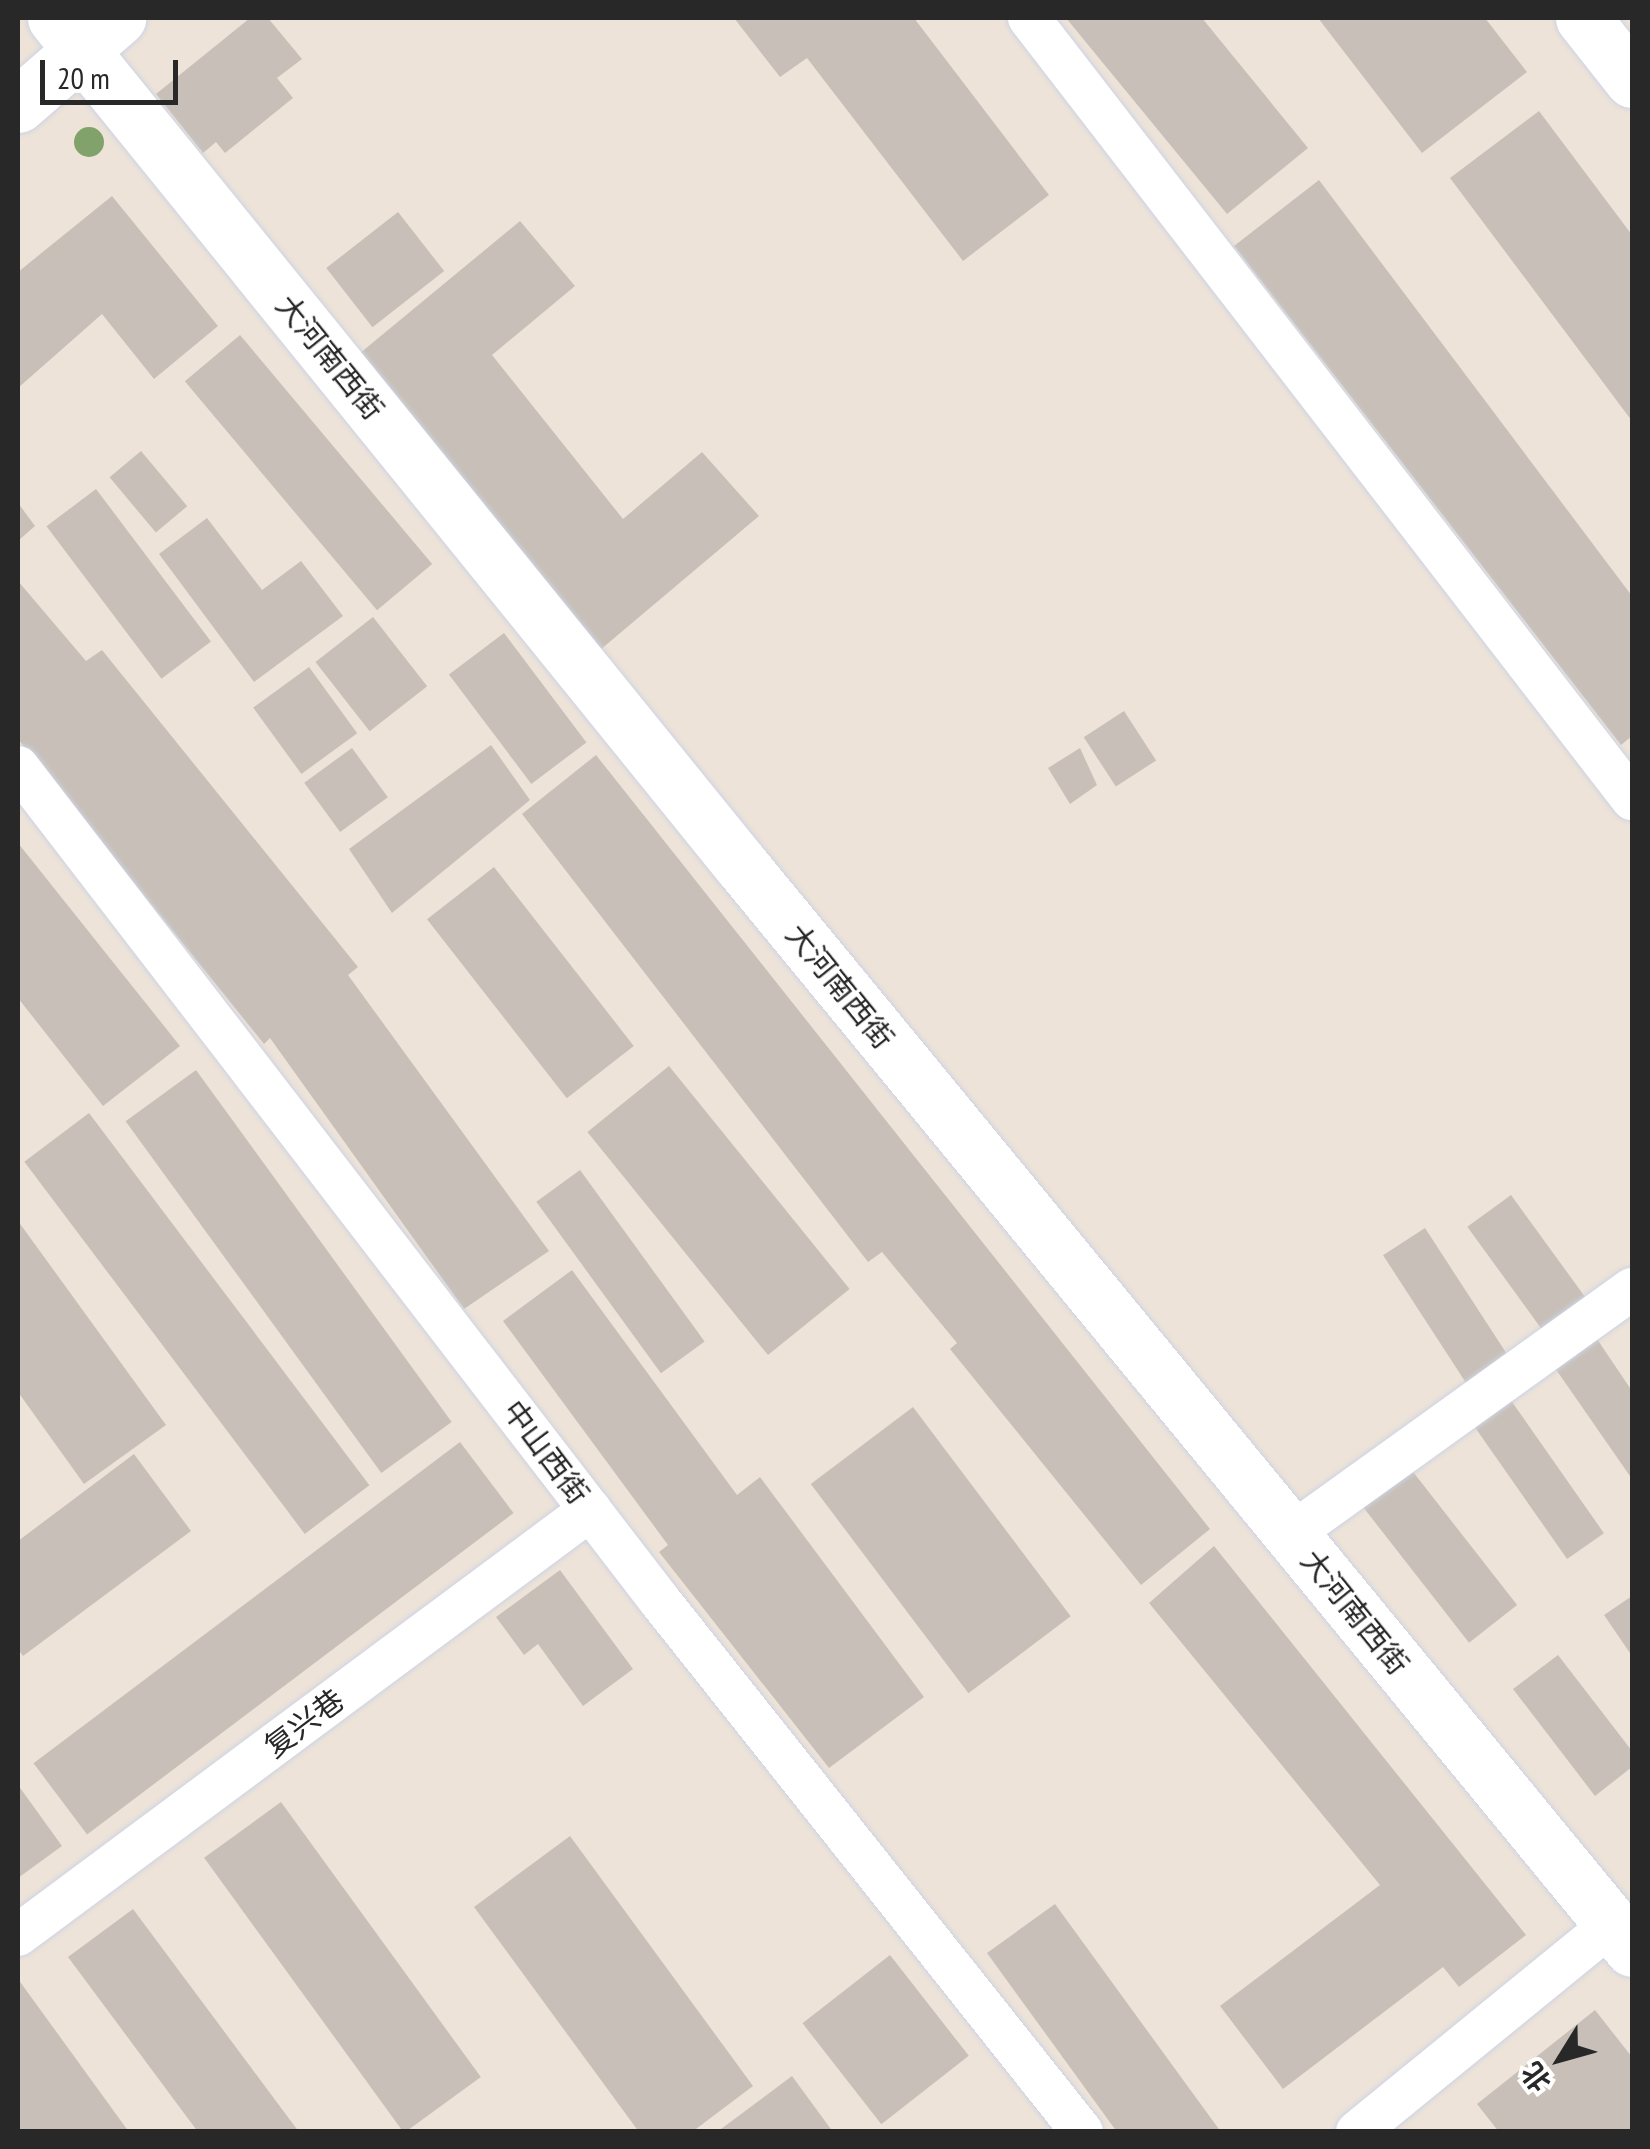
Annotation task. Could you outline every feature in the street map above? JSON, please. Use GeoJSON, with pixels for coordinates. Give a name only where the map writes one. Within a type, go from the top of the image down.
{"type":"FeatureCollection","features":[{"type":"Feature","properties":{"kind":"street"},"geometry":{"type":"LineString","coordinates":[[1029,18],[1629,789]]}},
{"type":"Feature","properties":{"kind":"street"},"geometry":{"type":"LineString","coordinates":[[1583,18],[1632,80]]}},
{"type":"Feature","properties":{"kind":"street"},"geometry":{"type":"LineString","coordinates":[[18,105],[85,28]]}},
{"type":"Feature","properties":{"kind":"street","name":"大河南西街"},"geometry":{"type":"LineString","coordinates":[[85,28],[1291,1534],[1622,1936]]}},
{"type":"Feature","properties":{"kind":"street","name":"中山西街"},"geometry":{"type":"LineString","coordinates":[[18,767],[590,1510],[1082,2132]]}},
{"type":"Feature","properties":{"kind":"street"},"geometry":{"type":"LineString","coordinates":[[1291,1534],[1632,1289]]}},
{"type":"Feature","properties":{"kind":"street","name":"复兴巷"},"geometry":{"type":"LineString","coordinates":[[18,1935],[590,1510]]}},
{"type":"Feature","properties":{"kind":"street"},"geometry":{"type":"LineString","coordinates":[[1357,2132],[1622,1936]]}},
{"type":"Feature","properties":{"kind":"building"},"geometry":{"type":"Polygon","coordinates":[[[250,18],[268,18],[302,59],[277,78],[293,98],[225,153],[216,142],[203,153],[156,94],[250,18]]]}},
{"type":"Feature","properties":{"kind":"building"},"geometry":{"type":"Polygon","coordinates":[[[734,18],[914,18],[1049,195],[963,261],[807,58],[780,77],[734,18]]]}},
{"type":"Feature","properties":{"kind":"building"},"geometry":{"type":"Polygon","coordinates":[[[1066,18],[1202,18],[1308,148],[1227,214],[1066,18]]]}},
{"type":"Feature","properties":{"kind":"building"},"geometry":{"type":"Polygon","coordinates":[[[1318,18],[1485,18],[1527,72],[1422,153],[1318,18]]]}},
{"type":"Feature","properties":{"kind":"building"},"geometry":{"type":"Polygon","coordinates":[[[1539,111],[1632,235],[1632,421],[1450,178],[1539,111]]]}},
{"type":"Feature","properties":{"kind":"building"},"geometry":{"type":"Polygon","coordinates":[[[1319,180],[1632,596],[1632,736],[1621,745],[1234,246],[1319,180]]]}},
{"type":"Feature","properties":{"kind":"building"},"geometry":{"type":"Polygon","coordinates":[[[112,196],[218,326],[154,379],[102,314],[18,388],[18,272],[112,196]]]}},
{"type":"Feature","properties":{"kind":"building"},"geometry":{"type":"Polygon","coordinates":[[[398,212],[444,271],[372,327],[326,268],[398,212]]]}},
{"type":"Feature","properties":{"kind":"building"},"geometry":{"type":"Polygon","coordinates":[[[520,221],[575,286],[492,355],[623,519],[702,452],[759,516],[600,650],[359,354],[520,221]]]}},
{"type":"Feature","properties":{"kind":"building"},"geometry":{"type":"Polygon","coordinates":[[[240,335],[432,564],[377,610],[185,381],[240,335]]]}},
{"type":"Feature","properties":{"kind":"building"},"geometry":{"type":"Polygon","coordinates":[[[141,451],[187,506],[156,533],[110,477],[141,451]]]}},
{"type":"Feature","properties":{"kind":"building"},"geometry":{"type":"Polygon","coordinates":[[[96,489],[211,642],[161,679],[46,526],[96,489]]]}},
{"type":"Feature","properties":{"kind":"building"},"geometry":{"type":"Polygon","coordinates":[[[18,503],[35,526],[18,541],[18,503]]]}},
{"type":"Feature","properties":{"kind":"building"},"geometry":{"type":"Polygon","coordinates":[[[207,518],[262,590],[301,561],[343,616],[254,682],[159,554],[207,518]]]}},
{"type":"Feature","properties":{"kind":"building"},"geometry":{"type":"Polygon","coordinates":[[[18,581],[86,661],[102,650],[358,967],[348,975],[549,1251],[464,1309],[270,1038],[264,1044],[18,739],[18,581]]]}},
{"type":"Feature","properties":{"kind":"building"},"geometry":{"type":"Polygon","coordinates":[[[373,617],[427,686],[370,731],[315,662],[373,617]]]}},
{"type":"Feature","properties":{"kind":"building"},"geometry":{"type":"Polygon","coordinates":[[[504,633],[586,742],[531,784],[449,675],[504,633]]]}},
{"type":"Feature","properties":{"kind":"building"},"geometry":{"type":"Polygon","coordinates":[[[309,667],[357,733],[301,774],[253,708],[309,667]]]}},
{"type":"Feature","properties":{"kind":"building"},"geometry":{"type":"Polygon","coordinates":[[[1124,711],[1156,760],[1116,787],[1084,737],[1124,711]]]}},
{"type":"Feature","properties":{"kind":"building"},"geometry":{"type":"Polygon","coordinates":[[[491,745],[530,800],[392,913],[349,849],[491,745]]]}},
{"type":"Feature","properties":{"kind":"building"},"geometry":{"type":"Polygon","coordinates":[[[352,748],[388,797],[340,832],[304,783],[352,748]]]}},
{"type":"Feature","properties":{"kind":"building"},"geometry":{"type":"Polygon","coordinates":[[[1080,748],[1097,785],[1070,804],[1048,768],[1080,748]]]}},
{"type":"Feature","properties":{"kind":"building"},"geometry":{"type":"Polygon","coordinates":[[[596,755],[1210,1529],[1141,1585],[950,1349],[957,1343],[882,1252],[868,1262],[522,814],[596,755]]]}},
{"type":"Feature","properties":{"kind":"building"},"geometry":{"type":"Polygon","coordinates":[[[18,843],[180,1046],[103,1106],[18,998],[18,843]]]}},
{"type":"Feature","properties":{"kind":"building"},"geometry":{"type":"Polygon","coordinates":[[[494,867],[634,1046],[567,1098],[427,919],[494,867]]]}},
{"type":"Feature","properties":{"kind":"building"},"geometry":{"type":"Polygon","coordinates":[[[669,1066],[850,1289],[768,1355],[587,1132],[669,1066]]]}},
{"type":"Feature","properties":{"kind":"building"},"geometry":{"type":"Polygon","coordinates":[[[196,1070],[452,1422],[381,1473],[126,1121],[196,1070]]]}},
{"type":"Feature","properties":{"kind":"building"},"geometry":{"type":"Polygon","coordinates":[[[89,1113],[369,1485],[305,1534],[24,1162],[89,1113]]]}},
{"type":"Feature","properties":{"kind":"building"},"geometry":{"type":"Polygon","coordinates":[[[580,1170],[705,1342],[661,1373],[536,1202],[580,1170]]]}},
{"type":"Feature","properties":{"kind":"building"},"geometry":{"type":"Polygon","coordinates":[[[1511,1195],[1590,1303],[1546,1335],[1467,1227],[1511,1195]]]}},
{"type":"Feature","properties":{"kind":"building"},"geometry":{"type":"Polygon","coordinates":[[[18,1221],[166,1425],[84,1484],[18,1392],[18,1221]]]}},
{"type":"Feature","properties":{"kind":"building"},"geometry":{"type":"Polygon","coordinates":[[[1425,1228],[1513,1364],[1471,1391],[1383,1255],[1425,1228]]]}},
{"type":"Feature","properties":{"kind":"building"},"geometry":{"type":"Polygon","coordinates":[[[572,1270],[737,1495],[760,1477],[924,1697],[829,1768],[659,1552],[668,1545],[503,1321],[572,1270]]]}},
{"type":"Feature","properties":{"kind":"building"},"geometry":{"type":"Polygon","coordinates":[[[1597,1339],[1632,1391],[1632,1479],[1555,1368],[1597,1339]]]}},
{"type":"Feature","properties":{"kind":"building"},"geometry":{"type":"Polygon","coordinates":[[[1503,1389],[1604,1533],[1567,1559],[1466,1415],[1503,1389]]]}},
{"type":"Feature","properties":{"kind":"building"},"geometry":{"type":"Polygon","coordinates":[[[913,1407],[1071,1616],[968,1693],[811,1484],[913,1407]]]}},
{"type":"Feature","properties":{"kind":"building"},"geometry":{"type":"Polygon","coordinates":[[[460,1442],[514,1513],[87,1834],[34,1763],[460,1442]]]}},
{"type":"Feature","properties":{"kind":"building"},"geometry":{"type":"Polygon","coordinates":[[[134,1454],[191,1531],[23,1656],[18,1649],[18,1541],[134,1454]]]}},
{"type":"Feature","properties":{"kind":"building"},"geometry":{"type":"Polygon","coordinates":[[[1410,1468],[1517,1605],[1469,1643],[1362,1506],[1410,1468]]]}},
{"type":"Feature","properties":{"kind":"building"},"geometry":{"type":"Polygon","coordinates":[[[1214,1546],[1526,1935],[1459,1987],[1443,1967],[1283,2089],[1220,2006],[1380,1885],[1149,1603],[1214,1546]]]}},
{"type":"Feature","properties":{"kind":"building"},"geometry":{"type":"Polygon","coordinates":[[[560,1570],[633,1669],[583,1706],[538,1644],[524,1655],[496,1617],[560,1570]]]}},
{"type":"Feature","properties":{"kind":"building"},"geometry":{"type":"Polygon","coordinates":[[[1632,1596],[1632,1656],[1604,1615],[1632,1596]]]}},
{"type":"Feature","properties":{"kind":"building"},"geometry":{"type":"Polygon","coordinates":[[[1558,1655],[1632,1751],[1632,1767],[1595,1796],[1513,1689],[1558,1655]]]}},
{"type":"Feature","properties":{"kind":"building"},"geometry":{"type":"Polygon","coordinates":[[[18,1785],[62,1846],[18,1878],[18,1785]]]}},
{"type":"Feature","properties":{"kind":"building"},"geometry":{"type":"Polygon","coordinates":[[[281,1802],[481,2077],[403,2132],[204,1858],[281,1802]]]}},
{"type":"Feature","properties":{"kind":"building"},"geometry":{"type":"Polygon","coordinates":[[[570,1836],[753,2086],[692,2132],[639,2132],[474,1907],[570,1836]]]}},
{"type":"Feature","properties":{"kind":"building"},"geometry":{"type":"Polygon","coordinates":[[[1055,1904],[1221,2132],[1117,2132],[987,1953],[1055,1904]]]}},
{"type":"Feature","properties":{"kind":"building"},"geometry":{"type":"Polygon","coordinates":[[[133,1909],[299,2132],[198,2132],[68,1957],[133,1909]]]}},
{"type":"Feature","properties":{"kind":"building"},"geometry":{"type":"Polygon","coordinates":[[[890,1955],[969,2056],[881,2124],[803,2023],[890,1955]]]}},
{"type":"Feature","properties":{"kind":"building"},"geometry":{"type":"Polygon","coordinates":[[[18,1979],[129,2132],[18,2132],[18,1979]]]}},
{"type":"Feature","properties":{"kind":"building"},"geometry":{"type":"Polygon","coordinates":[[[1595,2010],[1632,2057],[1632,2132],[1499,2132],[1477,2104],[1595,2010]]]}},
{"type":"Feature","properties":{"kind":"building"},"geometry":{"type":"Polygon","coordinates":[[[792,2076],[833,2132],[717,2132],[792,2076]]]}}]}
